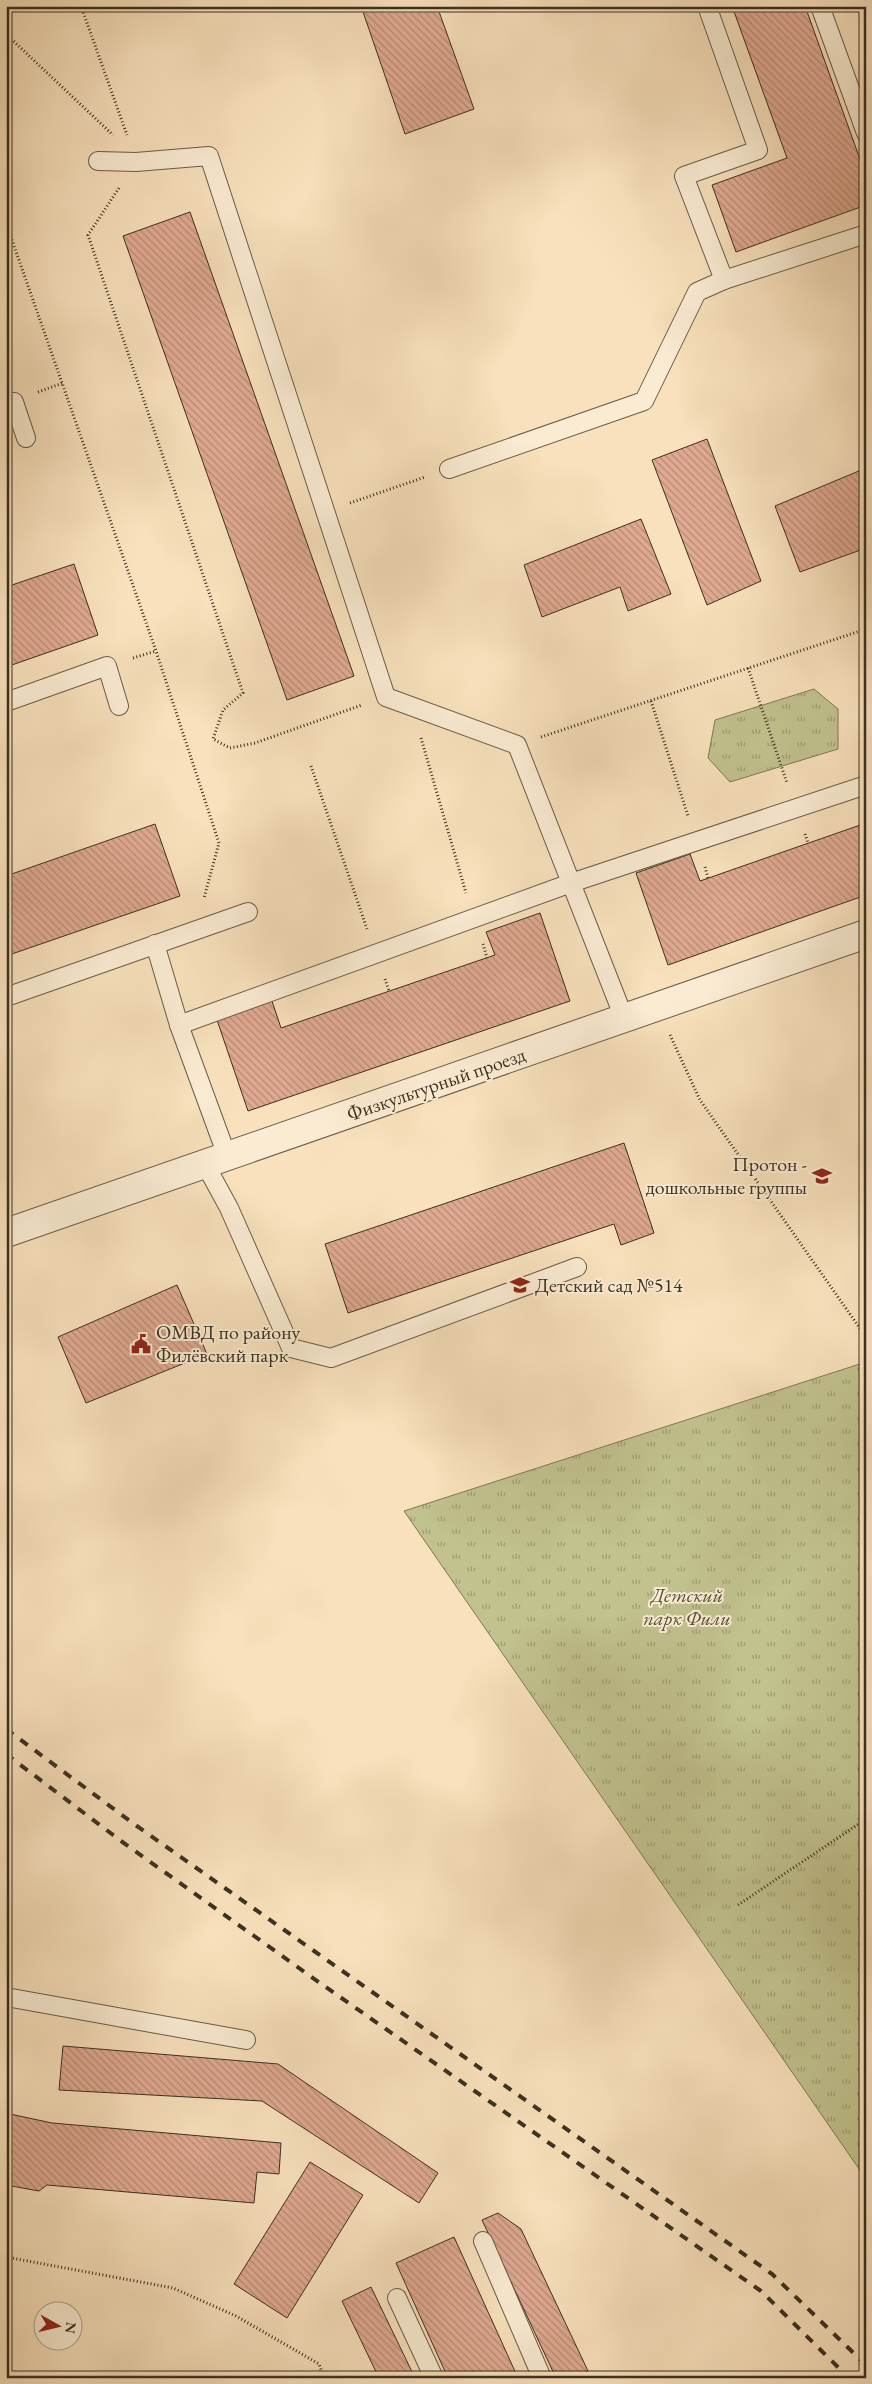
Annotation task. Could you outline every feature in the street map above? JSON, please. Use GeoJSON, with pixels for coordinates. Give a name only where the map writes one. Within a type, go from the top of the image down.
{"type":"FeatureCollection","features":[{"type":"Feature","properties":{"kind":"street","name":"Физкультурный проезд"},"geometry":{"type":"LineString","coordinates":[[6,1233],[866,934]]}},
{"type":"Feature","properties":{"kind":"lane"},"geometry":{"type":"LineString","coordinates":[[707,6],[758,150],[684,176],[724,280]]}},
{"type":"Feature","properties":{"kind":"lane"},"geometry":{"type":"LineString","coordinates":[[820,6],[866,133]]}},
{"type":"Feature","properties":{"kind":"lane"},"geometry":{"type":"LineString","coordinates":[[98,161],[136,162],[209,156],[386,697],[411,704],[517,745],[624,1018]]}},
{"type":"Feature","properties":{"kind":"lane"},"geometry":{"type":"LineString","coordinates":[[449,469],[644,401],[697,292],[724,280],[866,234]]}},
{"type":"Feature","properties":{"kind":"lane"},"geometry":{"type":"LineString","coordinates":[[6,404],[14,402],[26,438]]}},
{"type":"Feature","properties":{"kind":"lane"},"geometry":{"type":"LineString","coordinates":[[6,702],[107,666],[119,706]]}},
{"type":"Feature","properties":{"kind":"lane"},"geometry":{"type":"LineString","coordinates":[[179,1025],[571,883],[866,785]]}},
{"type":"Feature","properties":{"kind":"lane"},"geometry":{"type":"LineString","coordinates":[[6,997],[248,912]]}},
{"type":"Feature","properties":{"kind":"lane"},"geometry":{"type":"LineString","coordinates":[[155,944],[229,1208],[291,1348],[331,1358],[577,1267]]}},
{"type":"Feature","properties":{"kind":"lane"},"geometry":{"type":"LineString","coordinates":[[6,1997],[246,2040]]}},
{"type":"Feature","properties":{"kind":"lane"},"geometry":{"type":"LineString","coordinates":[[483,2240],[542,2378]]}},
{"type":"Feature","properties":{"kind":"lane"},"geometry":{"type":"LineString","coordinates":[[397,2298],[434,2378]]}},
{"type":"Feature","properties":{"kind":"path"},"geometry":{"type":"LineString","coordinates":[[81,6],[136,162]]}},
{"type":"Feature","properties":{"kind":"path"},"geometry":{"type":"LineString","coordinates":[[6,34],[103,124],[136,162]]}},
{"type":"Feature","properties":{"kind":"path"},"geometry":{"type":"LineString","coordinates":[[136,162],[88,236],[243,694],[223,710],[213,739],[230,748],[255,743],[386,697]]}},
{"type":"Feature","properties":{"kind":"path"},"geometry":{"type":"LineString","coordinates":[[6,224],[156,651],[219,843],[196,930]]}},
{"type":"Feature","properties":{"kind":"path"},"geometry":{"type":"LineString","coordinates":[[325,511],[449,469]]}},
{"type":"Feature","properties":{"kind":"path"},"geometry":{"type":"LineString","coordinates":[[517,745],[866,629]]}},
{"type":"Feature","properties":{"kind":"path"},"geometry":{"type":"LineString","coordinates":[[748,668],[808,843]]}},
{"type":"Feature","properties":{"kind":"path"},"geometry":{"type":"LineString","coordinates":[[651,700],[708,878]]}},
{"type":"Feature","properties":{"kind":"path"},"geometry":{"type":"LineString","coordinates":[[411,704],[473,918],[487,958]]}},
{"type":"Feature","properties":{"kind":"path"},"geometry":{"type":"LineString","coordinates":[[311,766],[389,991]]}},
{"type":"Feature","properties":{"kind":"path"},"geometry":{"type":"LineString","coordinates":[[658,1007],[700,1100],[866,1337]]}},
{"type":"Feature","properties":{"kind":"path"},"geometry":{"type":"LineString","coordinates":[[738,1905],[866,1819]]}},
{"type":"Feature","properties":{"kind":"path"},"geometry":{"type":"LineString","coordinates":[[6,2257],[173,2288],[236,2316],[319,2364],[324,2378]]}},
{"type":"Feature","properties":{"kind":"green space"},"geometry":{"type":"Polygon","coordinates":[[[814,689],[838,709],[838,749],[730,782],[708,758],[715,720],[814,689]]]}},
{"type":"Feature","properties":{"kind":"green space","name":"Детский парк Фили"},"geometry":{"type":"Polygon","coordinates":[[[866,1362],[866,2179],[404,1511],[866,1362]]]}},
{"type":"Feature","properties":{"kind":"building"},"geometry":{"type":"Polygon","coordinates":[[[361,6],[437,6],[474,109],[405,134],[361,6]]]}},
{"type":"Feature","properties":{"kind":"building"},"geometry":{"type":"Polygon","coordinates":[[[732,6],[805,6],[866,176],[866,205],[736,252],[712,185],[787,158],[732,6]]]}},
{"type":"Feature","properties":{"kind":"building"},"geometry":{"type":"Polygon","coordinates":[[[190,212],[354,676],[287,700],[123,236],[190,212]]]}},
{"type":"Feature","properties":{"kind":"building"},"geometry":{"type":"Polygon","coordinates":[[[707,439],[761,581],[707,605],[652,460],[707,439]]]}},
{"type":"Feature","properties":{"kind":"building"},"geometry":{"type":"Polygon","coordinates":[[[866,468],[866,548],[800,572],[775,506],[866,468]]]}},
{"type":"Feature","properties":{"kind":"building"},"geometry":{"type":"Polygon","coordinates":[[[641,519],[671,594],[628,611],[620,587],[542,617],[524,565],[641,519]]]}},
{"type":"Feature","properties":{"kind":"building"},"geometry":{"type":"Polygon","coordinates":[[[74,564],[98,635],[6,667],[6,587],[74,564]]]}},
{"type":"Feature","properties":{"kind":"building"},"geometry":{"type":"Polygon","coordinates":[[[866,823],[866,895],[668,965],[636,873],[690,854],[700,881],[866,823]]]}},
{"type":"Feature","properties":{"kind":"building"},"geometry":{"type":"Polygon","coordinates":[[[155,824],[180,896],[6,956],[6,876],[155,824]]]}},
{"type":"Feature","properties":{"kind":"building"},"geometry":{"type":"Polygon","coordinates":[[[540,913],[570,1001],[248,1111],[217,1020],[272,1001],[281,1028],[495,955],[486,932],[540,913]]]}},
{"type":"Feature","properties":{"kind":"building"},"geometry":{"type":"Polygon","coordinates":[[[624,1143],[654,1233],[621,1245],[614,1224],[348,1313],[325,1244],[624,1143]]]}},
{"type":"Feature","properties":{"kind":"building"},"geometry":{"type":"Polygon","coordinates":[[[177,1285],[207,1354],[86,1403],[58,1337],[177,1285]]]}},
{"type":"Feature","properties":{"kind":"building"},"geometry":{"type":"Polygon","coordinates":[[[63,2046],[278,2064],[438,2173],[419,2203],[262,2101],[59,2090],[63,2046]]]}},
{"type":"Feature","properties":{"kind":"building"},"geometry":{"type":"Polygon","coordinates":[[[10,2114],[52,2123],[281,2143],[279,2174],[257,2172],[254,2203],[47,2185],[39,2191],[6,2185],[6,2132],[10,2114]]]}},
{"type":"Feature","properties":{"kind":"building"},"geometry":{"type":"Polygon","coordinates":[[[310,2162],[363,2195],[287,2318],[234,2284],[310,2162]]]}},
{"type":"Feature","properties":{"kind":"building"},"geometry":{"type":"Polygon","coordinates":[[[498,2213],[521,2229],[588,2371],[573,2378],[556,2378],[482,2220],[498,2213]]]}},
{"type":"Feature","properties":{"kind":"building"},"geometry":{"type":"Polygon","coordinates":[[[454,2237],[518,2378],[448,2378],[396,2263],[454,2237]]]}},
{"type":"Feature","properties":{"kind":"building"},"geometry":{"type":"Polygon","coordinates":[[[371,2287],[415,2378],[379,2378],[342,2301],[371,2287]]]}},
{"type":"Feature","properties":{"kind":"railway"},"geometry":{"type":"LineString","coordinates":[[6,1729],[134,1824],[772,2274],[866,2365]]}},
{"type":"Feature","properties":{"kind":"railway"},"geometry":{"type":"LineString","coordinates":[[6,1754],[121,1841],[320,1983],[761,2291],[849,2378]]}},
{"type":"Feature","properties":{"kind":"place","name":"Протон - дошкольные группы"},"geometry":{"type":"Point","coordinates":[822,1176]}},
{"type":"Feature","properties":{"kind":"place","name":"Детский сад №514"},"geometry":{"type":"Point","coordinates":[520,1285]}},
{"type":"Feature","properties":{"kind":"place","name":"ОМВД по району Филёвский парк"},"geometry":{"type":"Point","coordinates":[141,1344]}}]}
